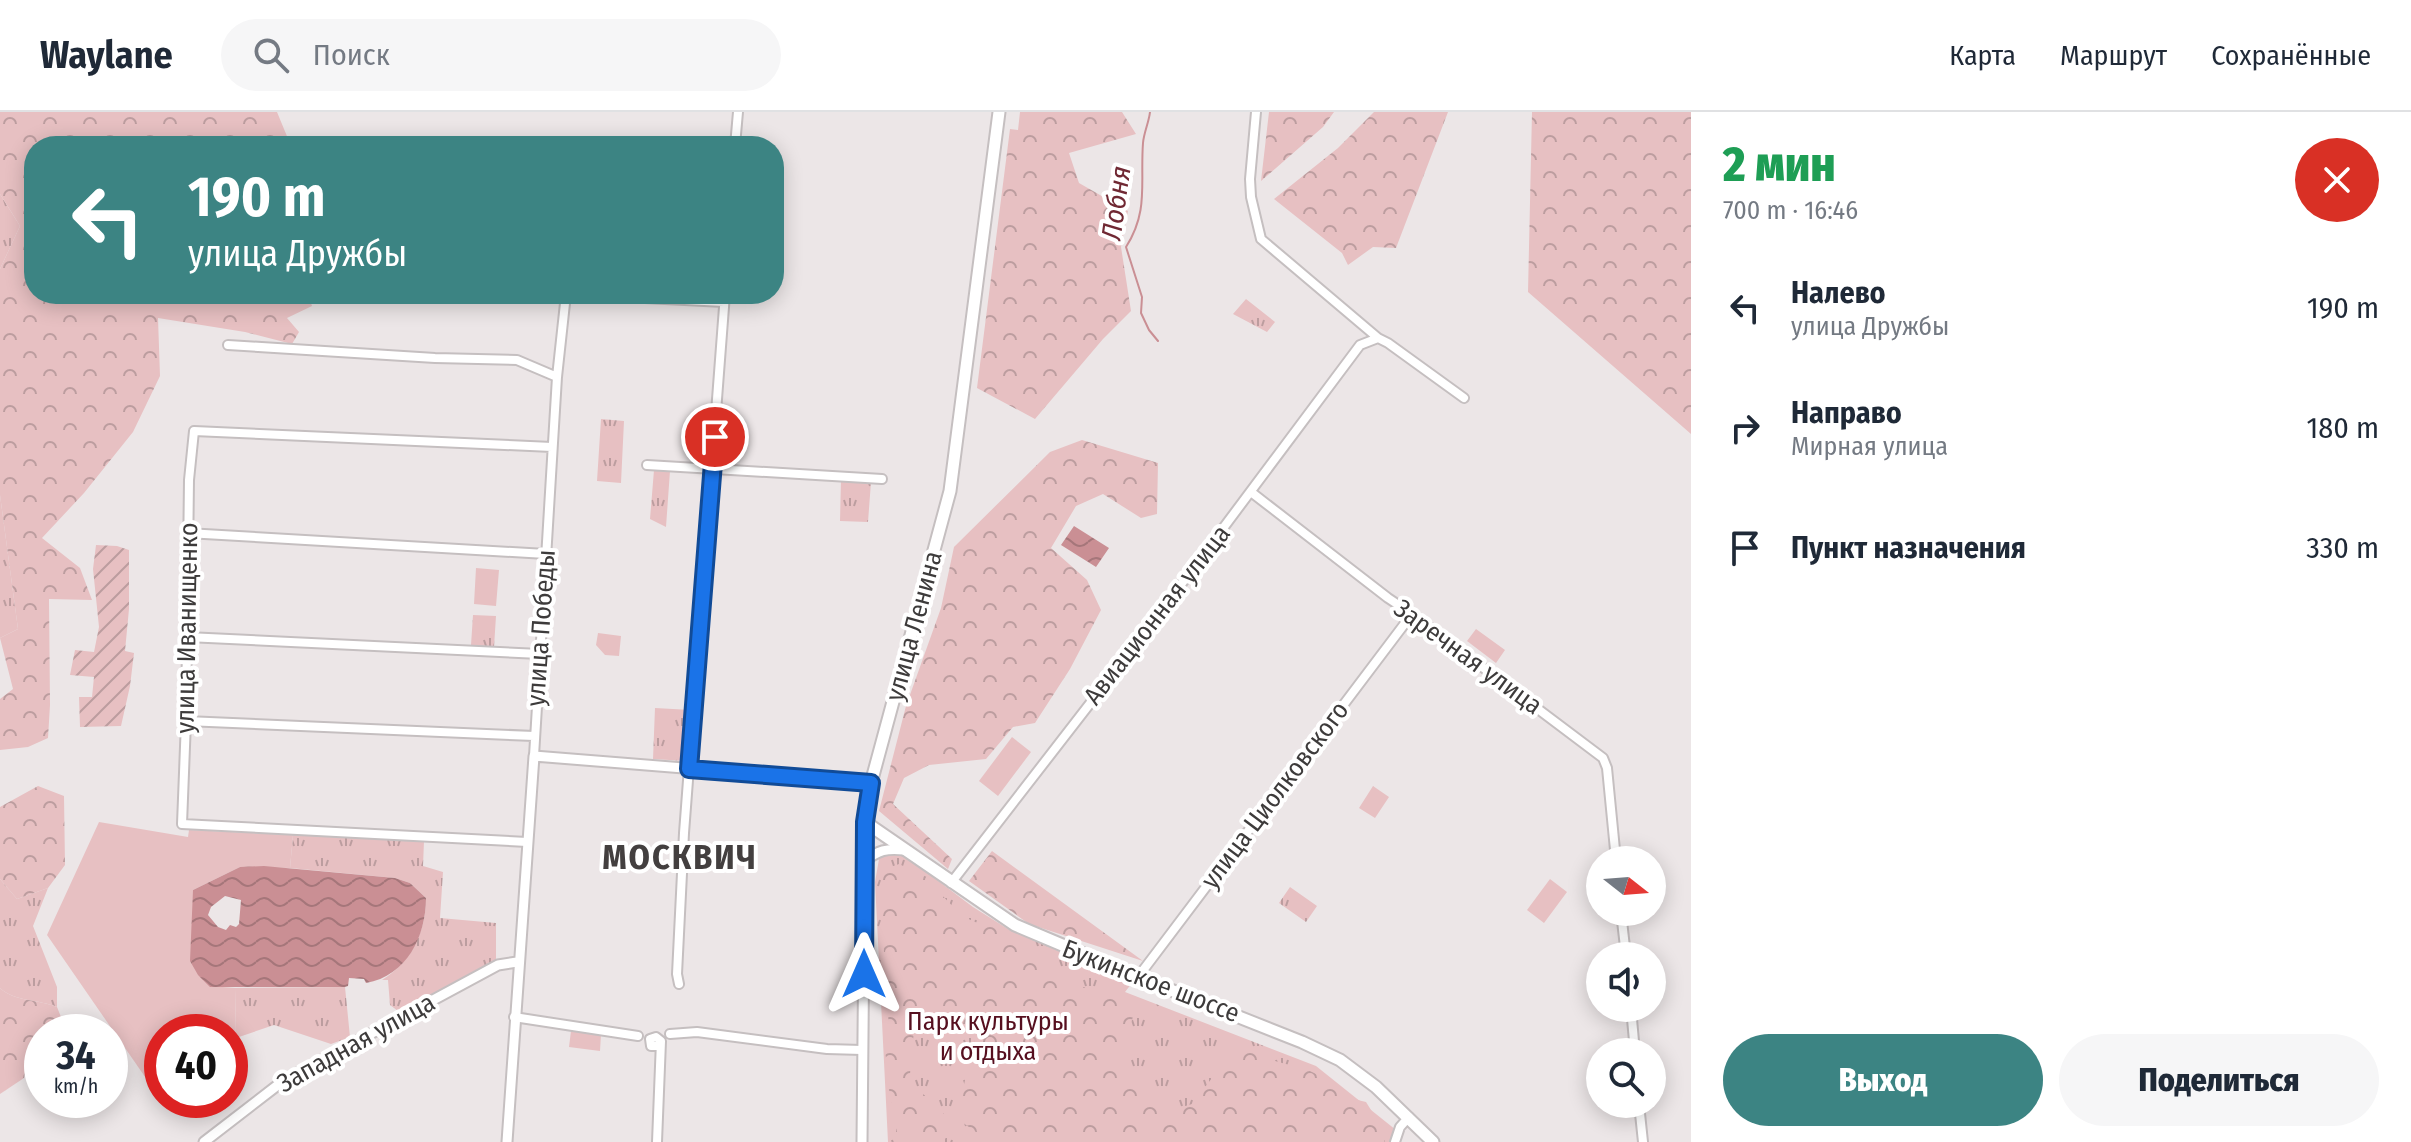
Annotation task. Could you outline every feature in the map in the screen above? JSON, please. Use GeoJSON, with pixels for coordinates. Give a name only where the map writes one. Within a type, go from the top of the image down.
{"type":"FeatureCollection","features":[{"type":"Feature","properties":{"kind":"main road","name":"улица Ленина"},"geometry":{"type":"LineString","coordinates":[[865,822],[871,783],[950,491],[999,112]]}},
{"type":"Feature","properties":{"kind":"main road","name":"Букинское шоссе"},"geometry":{"type":"LineString","coordinates":[[865,822],[1015,925],[1333,1056],[1376,1087],[1433,1142]]}},
{"type":"Feature","properties":{"kind":"street"},"geometry":{"type":"LineString","coordinates":[[736,136],[738,112]]}},
{"type":"Feature","properties":{"kind":"street"},"geometry":{"type":"LineString","coordinates":[[1256,112],[1250,179],[1261,239],[1378,338],[1464,398]]}},
{"type":"Feature","properties":{"kind":"street","name":"улица Победы"},"geometry":{"type":"LineString","coordinates":[[507,1142],[552,447],[565,304]]}},
{"type":"Feature","properties":{"kind":"street"},"geometry":{"type":"LineString","coordinates":[[679,984],[677,974],[689,769],[725,304]]}},
{"type":"Feature","properties":{"kind":"street","name":"Авиационная улица"},"geometry":{"type":"LineString","coordinates":[[951,883],[1360,345],[1378,338]]}},
{"type":"Feature","properties":{"kind":"street"},"geometry":{"type":"LineString","coordinates":[[228,345],[517,360],[557,377]]}},
{"type":"Feature","properties":{"kind":"street","name":"улица Иванищенко"},"geometry":{"type":"LineString","coordinates":[[527,842],[182,824],[189,480],[194,431],[552,447]]}},
{"type":"Feature","properties":{"kind":"street"},"geometry":{"type":"LineString","coordinates":[[647,465],[882,479]]}},
{"type":"Feature","properties":{"kind":"street","name":"Заречная улица"},"geometry":{"type":"LineString","coordinates":[[1251,492],[1603,758],[1607,768],[1615,846]]}},
{"type":"Feature","properties":{"kind":"street"},"geometry":{"type":"LineString","coordinates":[[187,533],[546,554]]}},
{"type":"Feature","properties":{"kind":"street","name":"улица Циолковского"},"geometry":{"type":"LineString","coordinates":[[1138,977],[1412,614]]}},
{"type":"Feature","properties":{"kind":"street"},"geometry":{"type":"LineString","coordinates":[[187,637],[540,654]]}},
{"type":"Feature","properties":{"kind":"street"},"geometry":{"type":"LineString","coordinates":[[186,721],[534,736]]}},
{"type":"Feature","properties":{"kind":"street"},"geometry":{"type":"LineString","coordinates":[[534,756],[871,783]]}},
{"type":"Feature","properties":{"kind":"street","name":"улица Ленина"},"geometry":{"type":"LineString","coordinates":[[862,1142],[865,822]]}},
{"type":"Feature","properties":{"kind":"street"},"geometry":{"type":"LineString","coordinates":[[864,862],[877,851],[905,850]]}},
{"type":"Feature","properties":{"kind":"street","name":"Западная улица"},"geometry":{"type":"LineString","coordinates":[[204,1142],[283,1081],[498,965],[517,962]]}},
{"type":"Feature","properties":{"kind":"street"},"geometry":{"type":"LineString","coordinates":[[514,1017],[638,1036],[655,1042],[670,1034],[697,1032],[827,1049],[862,1050]]}},
{"type":"Feature","properties":{"kind":"street"},"geometry":{"type":"LineString","coordinates":[[655,1042],[660,1067],[657,1142]]}},
{"type":"Feature","properties":{"kind":"street"},"geometry":{"type":"LineString","coordinates":[[1395,1142],[1400,1127],[1409,1117]]}},
{"type":"Feature","properties":{"kind":"street"},"geometry":{"type":"LineString","coordinates":[[1640,1118],[1643,1142]]}},
{"type":"Feature","properties":{"kind":"green space"},"geometry":{"type":"Polygon","coordinates":[[[0,112],[277,112],[287,136],[24,136],[24,304],[312,306],[287,318],[299,332],[292,344],[245,332],[158,318],[160,376],[133,432],[84,493],[42,538],[80,568],[92,600],[49,599],[48,738],[28,747],[0,750],[0,699],[13,689],[0,638],[18,629],[0,495],[0,269],[20,226],[0,194],[0,112]]]}},
{"type":"Feature","properties":{"kind":"green space"},"geometry":{"type":"Polygon","coordinates":[[[1020,112],[1122,112],[1136,134],[1069,153],[1079,183],[1128,211],[1121,247],[1131,311],[1035,419],[977,388],[1010,129],[1018,130],[1020,112]]]}},
{"type":"Feature","properties":{"kind":"green space"},"geometry":{"type":"Polygon","coordinates":[[[1269,112],[1334,112],[1323,127],[1261,181],[1269,112]]]}},
{"type":"Feature","properties":{"kind":"green space"},"geometry":{"type":"Polygon","coordinates":[[[1374,112],[1448,112],[1396,248],[1373,247],[1348,265],[1342,253],[1274,199],[1338,148],[1374,112]]]}},
{"type":"Feature","properties":{"kind":"green space"},"geometry":{"type":"Polygon","coordinates":[[[1532,112],[1691,112],[1691,434],[1528,292],[1532,112]]]}},
{"type":"Feature","properties":{"kind":"green space"},"geometry":{"type":"Polygon","coordinates":[[[0,194],[20,226],[0,269],[0,194]]]}},
{"type":"Feature","properties":{"kind":"green space"},"geometry":{"type":"Polygon","coordinates":[[[1246,299],[1275,322],[1267,332],[1233,314],[1246,299]]]}},
{"type":"Feature","properties":{"kind":"green space"},"geometry":{"type":"Polygon","coordinates":[[[601,419],[624,421],[621,483],[597,481],[601,419]]]}},
{"type":"Feature","properties":{"kind":"green space"},"geometry":{"type":"Polygon","coordinates":[[[1082,440],[1158,463],[1157,514],[1141,518],[1103,494],[1076,506],[1051,548],[1087,580],[1101,610],[1070,669],[1035,723],[1013,727],[986,759],[929,765],[904,778],[893,804],[952,859],[948,869],[879,811],[906,706],[941,608],[954,547],[1050,452],[1082,440]]]}},
{"type":"Feature","properties":{"kind":"green space"},"geometry":{"type":"Polygon","coordinates":[[[654,470],[670,471],[666,527],[650,519],[654,470]]]}},
{"type":"Feature","properties":{"kind":"green space"},"geometry":{"type":"Polygon","coordinates":[[[841,479],[871,482],[868,522],[840,521],[841,479]]]}},
{"type":"Feature","properties":{"kind":"green space"},"geometry":{"type":"Polygon","coordinates":[[[0,495],[18,629],[0,638],[0,495]]]}},
{"type":"Feature","properties":{"kind":"green space"},"geometry":{"type":"Polygon","coordinates":[[[96,545],[129,550],[125,651],[134,653],[121,726],[80,727],[79,697],[92,697],[94,677],[70,675],[75,650],[94,652],[99,627],[93,569],[96,545]]]}},
{"type":"Feature","properties":{"kind":"green space"},"geometry":{"type":"Polygon","coordinates":[[[476,568],[499,570],[496,606],[474,604],[476,568]]]}},
{"type":"Feature","properties":{"kind":"green space"},"geometry":{"type":"Polygon","coordinates":[[[473,615],[496,616],[494,647],[471,645],[473,615]]]}},
{"type":"Feature","properties":{"kind":"green space"},"geometry":{"type":"Polygon","coordinates":[[[1476,629],[1505,650],[1496,663],[1467,641],[1476,629]]]}},
{"type":"Feature","properties":{"kind":"green space"},"geometry":{"type":"Polygon","coordinates":[[[598,633],[621,636],[619,656],[605,655],[596,645],[598,633]]]}},
{"type":"Feature","properties":{"kind":"green space"},"geometry":{"type":"Polygon","coordinates":[[[655,708],[691,710],[686,761],[653,759],[655,708]]]}},
{"type":"Feature","properties":{"kind":"green space"},"geometry":{"type":"Polygon","coordinates":[[[1012,737],[1031,752],[998,796],[979,781],[1012,737]]]}},
{"type":"Feature","properties":{"kind":"green space"},"geometry":{"type":"Polygon","coordinates":[[[38,786],[64,796],[65,865],[48,888],[17,899],[0,879],[0,807],[38,786]]]}},
{"type":"Feature","properties":{"kind":"green space"},"geometry":{"type":"Polygon","coordinates":[[[1373,786],[1389,797],[1375,818],[1359,808],[1373,786]]]}},
{"type":"Feature","properties":{"kind":"green space"},"geometry":{"type":"Polygon","coordinates":[[[99,822],[188,837],[189,830],[293,835],[290,868],[240,867],[193,890],[210,986],[235,988],[236,1014],[144,1014],[144,1075],[128,1052],[128,1014],[102,1014],[47,935],[99,822]]]}},
{"type":"Feature","properties":{"kind":"green space"},"geometry":{"type":"Polygon","coordinates":[[[293,835],[424,841],[423,866],[443,872],[440,918],[496,923],[496,961],[402,1014],[390,1005],[388,980],[382,980],[401,964],[415,945],[423,923],[426,898],[410,883],[395,878],[290,868],[293,835]]]}},
{"type":"Feature","properties":{"kind":"green space"},"geometry":{"type":"Polygon","coordinates":[[[992,851],[1143,961],[1029,924],[969,881],[992,851]]]}},
{"type":"Feature","properties":{"kind":"green space","name":"Парк культуры и отдыха"},"geometry":{"type":"Polygon","coordinates":[[[901,853],[1008,929],[1132,983],[1125,992],[1316,1066],[1396,1130],[1393,1142],[888,1142],[875,882],[879,859],[885,854],[901,853]]]}},
{"type":"Feature","properties":{"kind":"green space","name":"Парк культуры и отдыха"},"geometry":{"type":"Polygon","coordinates":[[[899,864],[931,879],[962,916],[984,926],[993,924],[1021,951],[1076,976],[1082,987],[1133,999],[1137,1004],[1118,1064],[1153,1102],[1172,1110],[1192,1104],[1215,1074],[1230,1043],[1307,1070],[1349,1096],[1366,1102],[1381,1126],[1379,1138],[1386,1135],[1384,1142],[979,1142],[976,1132],[959,1120],[964,1107],[962,1093],[975,1038],[957,1026],[922,1016],[915,1019],[910,1074],[916,1087],[947,1117],[948,1132],[944,1142],[896,1142],[896,1120],[890,1098],[885,1049],[889,1029],[882,882],[885,869],[899,864]]]}},
{"type":"Feature","properties":{"kind":"green space"},"geometry":{"type":"Polygon","coordinates":[[[0,879],[17,899],[48,888],[33,926],[57,987],[57,1007],[13,996],[0,988],[0,879]]]}},
{"type":"Feature","properties":{"kind":"green space"},"geometry":{"type":"Polygon","coordinates":[[[1550,879],[1567,892],[1544,923],[1527,910],[1550,879]]]}},
{"type":"Feature","properties":{"kind":"green space"},"geometry":{"type":"Polygon","coordinates":[[[1290,887],[1317,906],[1306,922],[1279,903],[1290,887]]]}},
{"type":"Feature","properties":{"kind":"green space"},"geometry":{"type":"Polygon","coordinates":[[[345,987],[350,1037],[331,1044],[274,1025],[248,1034],[248,1014],[236,1014],[235,988],[345,987]]]}},
{"type":"Feature","properties":{"kind":"green space"},"geometry":{"type":"Polygon","coordinates":[[[0,988],[13,996],[57,1007],[60,1014],[24,1014],[24,1078],[0,1094],[0,988]]]}},
{"type":"Feature","properties":{"kind":"green space"},"geometry":{"type":"Polygon","coordinates":[[[571,1031],[601,1034],[600,1051],[569,1047],[571,1031]]]}},
{"type":"Feature","properties":{"kind":"water"},"geometry":{"type":"Polygon","coordinates":[[[1074,526],[1109,548],[1096,567],[1061,545],[1074,526]]]}},
{"type":"Feature","properties":{"kind":"water"},"geometry":{"type":"Polygon","coordinates":[[[264,866],[395,878],[410,883],[426,898],[418,940],[393,972],[366,983],[364,979],[349,978],[345,987],[210,987],[190,961],[193,890],[240,867],[264,866]],[[225,896],[211,907],[208,915],[218,927],[226,930],[230,925],[236,927],[239,924],[241,900],[225,896]]]}},
{"type":"Feature","properties":{"kind":"waterway","name":"Лобня"},"geometry":{"type":"LineString","coordinates":[[1150,112],[1143,143],[1141,209],[1126,247],[1142,297],[1141,313],[1158,341]]}},
{"type":"Feature","properties":{"kind":"district","name":"МОСКВИЧ"},"geometry":{"type":"Point","coordinates":[680,857]}},
{"type":"Feature","properties":{"kind":"route"},"geometry":{"type":"LineString","coordinates":[[715,437],[689,769],[871,783],[865,822],[864,974]]}}]}
